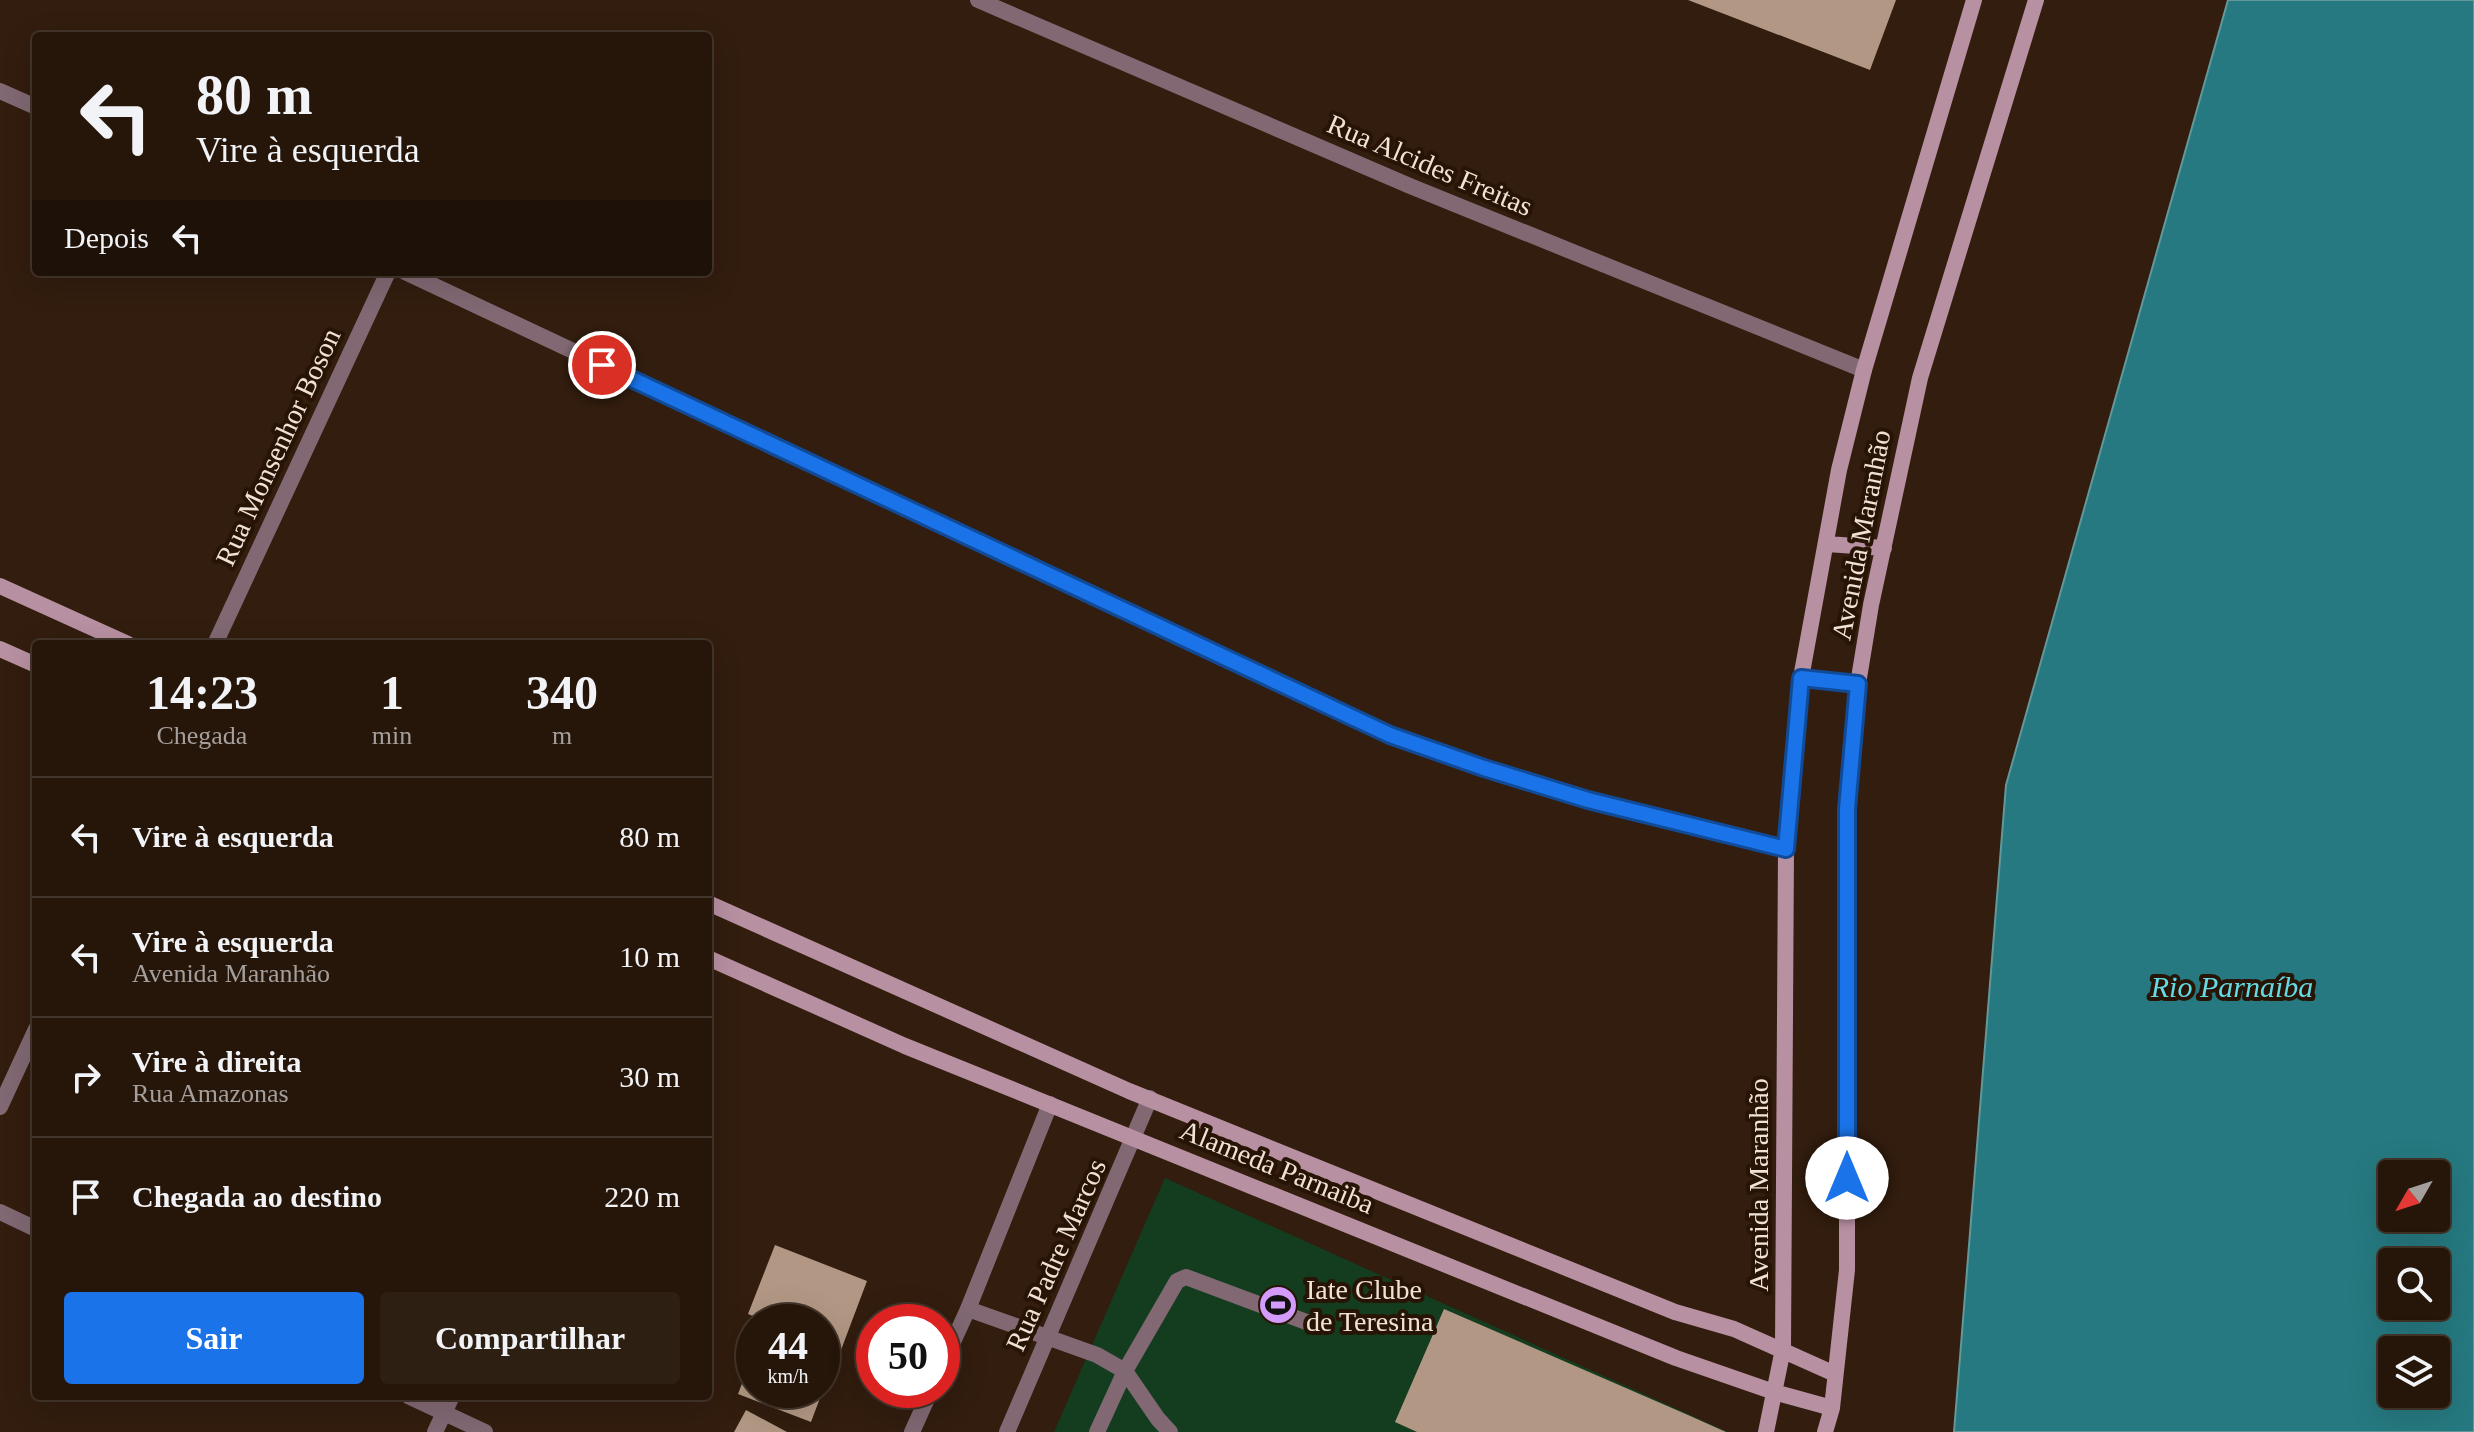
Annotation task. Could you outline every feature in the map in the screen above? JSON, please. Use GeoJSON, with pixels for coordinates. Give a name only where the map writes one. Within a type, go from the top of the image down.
{"type":"FeatureCollection","features":[{"type":"Feature","properties":{"kind":"main road","name":"Avenida Maranhão"},"geometry":{"type":"LineString","coordinates":[[1766,1432],[1783,1349],[1786,849],[1801,678],[1839,470],[1864,370],[1974,0]]}},
{"type":"Feature","properties":{"kind":"main road","name":"Avenida Maranhão"},"geometry":{"type":"LineString","coordinates":[[1825,1432],[1832,1408],[1847,1270],[1847,809],[1858,684],[1871,605],[1920,378],[2036,0]]}},
{"type":"Feature","properties":{"kind":"main road"},"geometry":{"type":"LineString","coordinates":[[1827,544],[1884,548]]}},
{"type":"Feature","properties":{"kind":"main road"},"geometry":{"type":"LineString","coordinates":[[0,586],[119,640]]}},
{"type":"Feature","properties":{"kind":"main road"},"geometry":{"type":"LineString","coordinates":[[0,649],[32,663]]}},
{"type":"Feature","properties":{"kind":"main road"},"geometry":{"type":"LineString","coordinates":[[1801,678],[1858,684]]}},
{"type":"Feature","properties":{"kind":"main road","name":"Alameda Parnaiba"},"geometry":{"type":"LineString","coordinates":[[712,905],[1150,1098],[1675,1312],[1734,1329],[1835,1374]]}},
{"type":"Feature","properties":{"kind":"main road","name":"Alameda Parnaiba"},"geometry":{"type":"LineString","coordinates":[[712,960],[905,1046],[1661,1352],[1774,1392],[1832,1408]]}},
{"type":"Feature","properties":{"kind":"street","name":"Rua Alcides Freitas"},"geometry":{"type":"LineString","coordinates":[[978,0],[1410,186],[1864,370]]}},
{"type":"Feature","properties":{"kind":"street"},"geometry":{"type":"LineString","coordinates":[[0,91],[32,105]]}},
{"type":"Feature","properties":{"kind":"street","name":"Rua Monsenhor Boson"},"geometry":{"type":"LineString","coordinates":[[217,640],[386,276]]}},
{"type":"Feature","properties":{"kind":"street"},"geometry":{"type":"LineString","coordinates":[[414,276],[1390,735],[1588,800],[1786,849]]}},
{"type":"Feature","properties":{"kind":"street"},"geometry":{"type":"LineString","coordinates":[[0,1107],[32,1038]]}},
{"type":"Feature","properties":{"kind":"street","name":"Rua Padre Marcos"},"geometry":{"type":"LineString","coordinates":[[1007,1432],[1150,1098]]}},
{"type":"Feature","properties":{"kind":"street"},"geometry":{"type":"LineString","coordinates":[[960,1327],[1050,1104]]}},
{"type":"Feature","properties":{"kind":"street"},"geometry":{"type":"LineString","coordinates":[[0,1212],[32,1227]]}},
{"type":"Feature","properties":{"kind":"street"},"geometry":{"type":"LineString","coordinates":[[1097,1432],[1125,1371],[1177,1281],[1186,1277],[1309,1323]]}},
{"type":"Feature","properties":{"kind":"street"},"geometry":{"type":"LineString","coordinates":[[968,1309],[1097,1355],[1125,1371],[1170,1432]]}},
{"type":"Feature","properties":{"kind":"street"},"geometry":{"type":"LineString","coordinates":[[417,1400],[485,1432]]}},
{"type":"Feature","properties":{"kind":"street"},"geometry":{"type":"LineString","coordinates":[[435,1432],[450,1400]]}},
{"type":"Feature","properties":{"kind":"street"},"geometry":{"type":"LineString","coordinates":[[912,1432],[923,1408]]}},
{"type":"Feature","properties":{"kind":"green space","name":"Iate Clube de Teresina"},"geometry":{"type":"Polygon","coordinates":[[[1165,1178],[1728,1432],[1054,1432],[1165,1178]]]}},
{"type":"Feature","properties":{"kind":"water","name":"Rio Parnaíba"},"geometry":{"type":"Polygon","coordinates":[[[2228,0],[2474,0],[2474,1432],[1954,1432],[2006,785],[2228,0]]]}},
{"type":"Feature","properties":{"kind":"building"},"geometry":{"type":"Polygon","coordinates":[[[1688,0],[1896,0],[1870,70],[1688,0]]]}},
{"type":"Feature","properties":{"kind":"building"},"geometry":{"type":"Polygon","coordinates":[[[775,1245],[867,1281],[841,1350],[840,1304],[752,1304],[775,1245]]]}},
{"type":"Feature","properties":{"kind":"building"},"geometry":{"type":"Polygon","coordinates":[[[1444,1309],[1726,1432],[1417,1432],[1395,1422],[1444,1309]]]}},
{"type":"Feature","properties":{"kind":"building"},"geometry":{"type":"Polygon","coordinates":[[[774,1408],[816,1408],[811,1422],[774,1408]]]}},
{"type":"Feature","properties":{"kind":"building"},"geometry":{"type":"Polygon","coordinates":[[[746,1410],[787,1432],[734,1432],[746,1410]]]}},
{"type":"Feature","properties":{"kind":"place","name":"Iate Clube de Teresina"},"geometry":{"type":"Point","coordinates":[1278,1305]}},
{"type":"Feature","properties":{"kind":"route"},"geometry":{"type":"LineString","coordinates":[[602,365],[1390,735],[1588,800],[1786,849],[1801,678],[1858,684],[1847,809],[1847,1178]]}}]}
